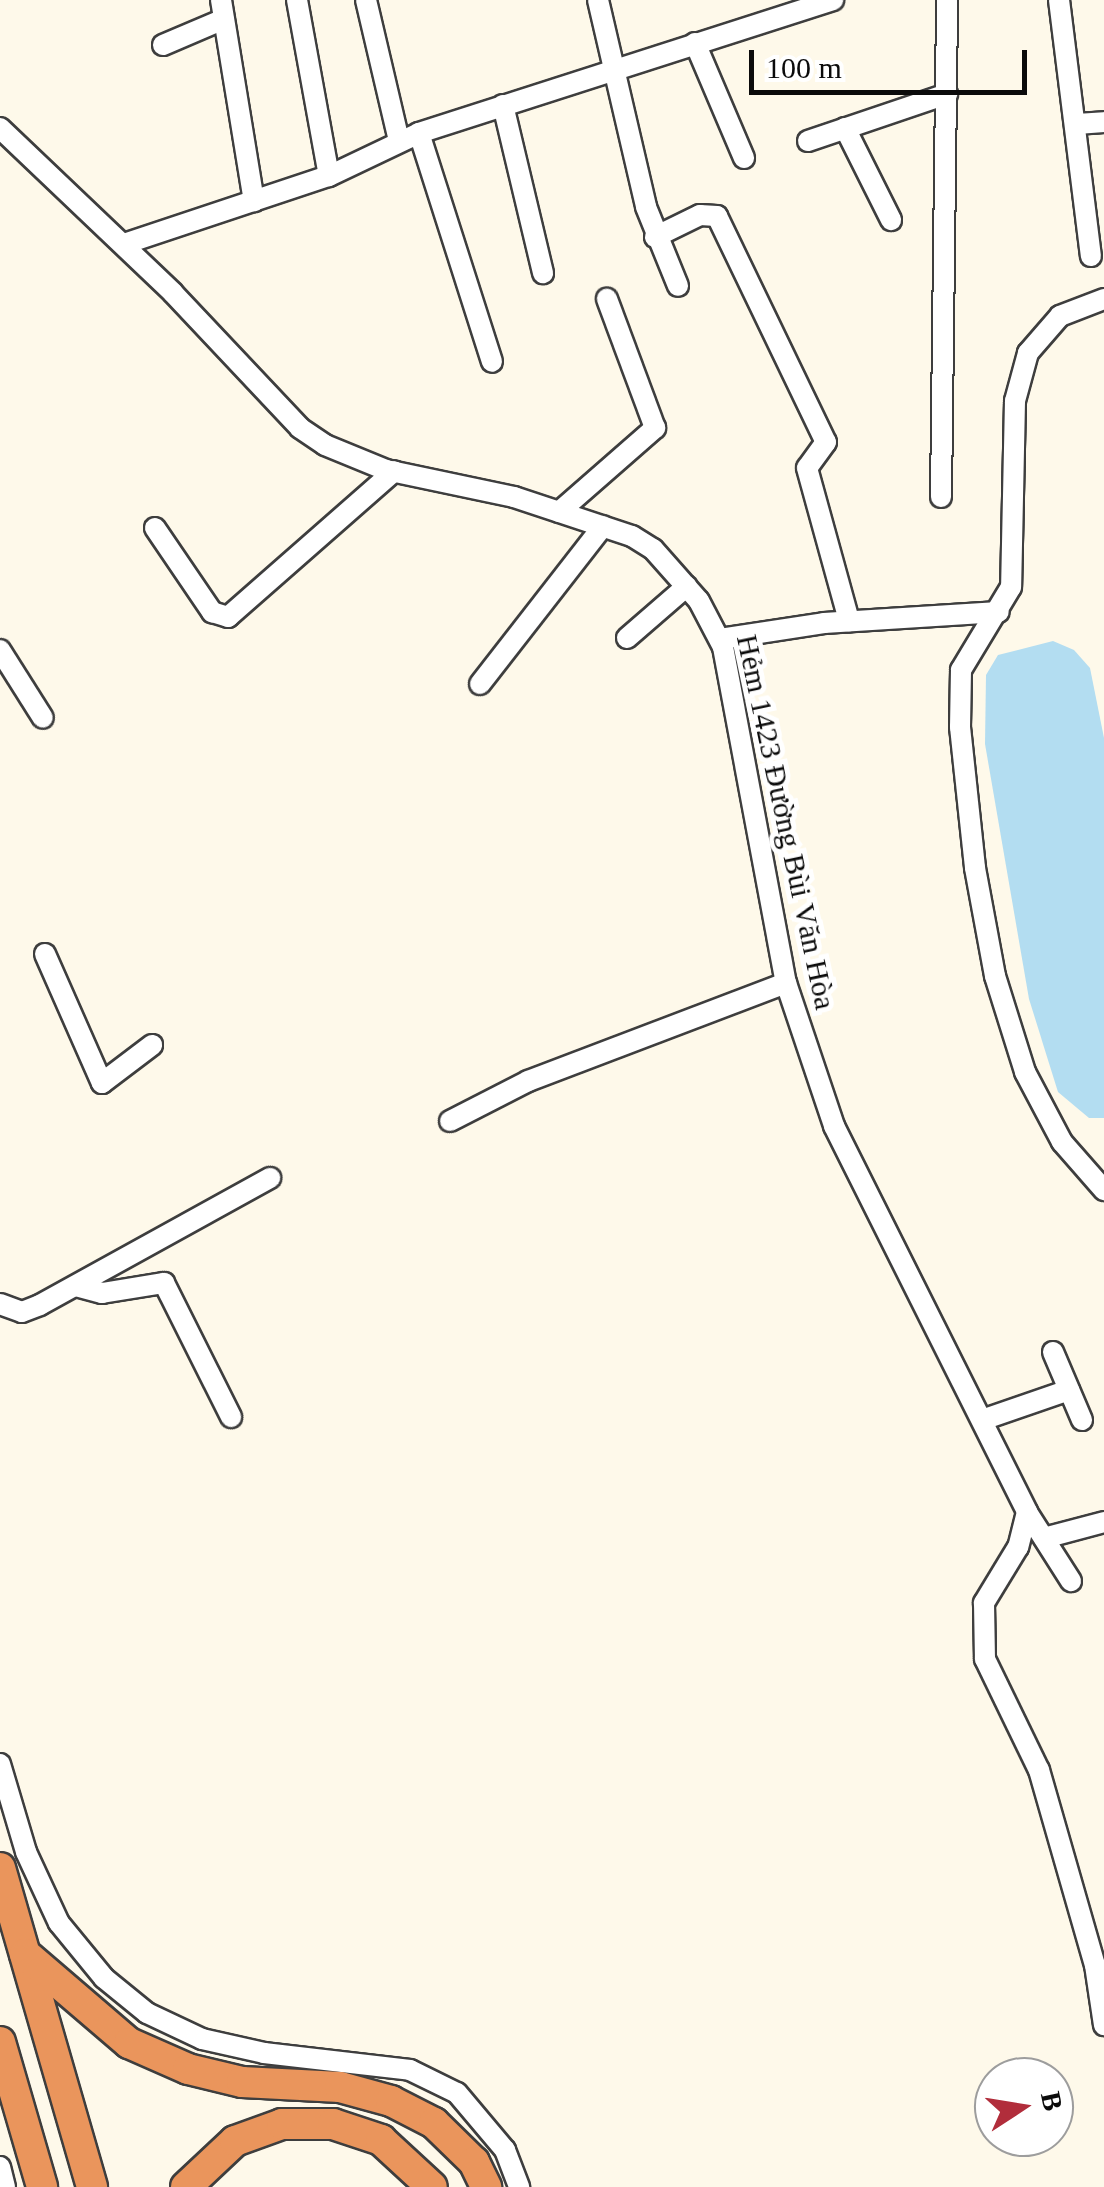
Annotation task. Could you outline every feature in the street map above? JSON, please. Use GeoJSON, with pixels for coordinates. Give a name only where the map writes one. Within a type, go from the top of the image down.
{"type":"FeatureCollection","features":[{"type":"Feature","properties":{"kind":"highway"},"geometry":{"type":"LineString","coordinates":[[0,1868],[92,2187]]}},
{"type":"Feature","properties":{"kind":"highway"},"geometry":{"type":"LineString","coordinates":[[25,1954],[129,2043],[188,2069],[242,2082],[340,2087],[391,2101],[434,2124],[474,2162],[486,2187]]}},
{"type":"Feature","properties":{"kind":"highway"},"geometry":{"type":"LineString","coordinates":[[0,2042],[42,2187]]}},
{"type":"Feature","properties":{"kind":"highway"},"geometry":{"type":"LineString","coordinates":[[186,2187],[235,2141],[299,2124],[333,2124],[381,2140],[432,2187]]}},
{"type":"Feature","properties":{"kind":"street"},"geometry":{"type":"LineString","coordinates":[[297,0],[329,176]]}},
{"type":"Feature","properties":{"kind":"street"},"geometry":{"type":"LineString","coordinates":[[366,0],[409,137],[492,362]]}},
{"type":"Feature","properties":{"kind":"street"},"geometry":{"type":"LineString","coordinates":[[598,0],[655,237],[678,286]]}},
{"type":"Feature","properties":{"kind":"street"},"geometry":{"type":"LineString","coordinates":[[124,244],[329,176],[409,137],[613,73],[802,4],[833,0]]}},
{"type":"Feature","properties":{"kind":"street"},"geometry":{"type":"LineString","coordinates":[[942,497],[948,0]]}},
{"type":"Feature","properties":{"kind":"street"},"geometry":{"type":"LineString","coordinates":[[1060,0],[1091,256]]}},
{"type":"Feature","properties":{"kind":"street"},"geometry":{"type":"LineString","coordinates":[[163,45],[223,9],[254,200]]}},
{"type":"Feature","properties":{"kind":"street"},"geometry":{"type":"LineString","coordinates":[[695,43],[744,158]]}},
{"type":"Feature","properties":{"kind":"street"},"geometry":{"type":"LineString","coordinates":[[808,140],[947,94]]}},
{"type":"Feature","properties":{"kind":"street"},"geometry":{"type":"LineString","coordinates":[[503,105],[543,273]]}},
{"type":"Feature","properties":{"kind":"street"},"geometry":{"type":"LineString","coordinates":[[1077,124],[1104,122]]}},
{"type":"Feature","properties":{"kind":"street","name":"Hẻm 1423 Đường Bùi Văn Hòa"},"geometry":{"type":"LineString","coordinates":[[0,128],[124,244],[300,428],[348,457],[394,472],[602,526],[653,549],[687,586],[720,639],[786,983],[834,1126],[1028,1512],[1071,1581]]}},
{"type":"Feature","properties":{"kind":"street"},"geometry":{"type":"LineString","coordinates":[[845,128],[890,220]]}},
{"type":"Feature","properties":{"kind":"street"},"geometry":{"type":"LineString","coordinates":[[655,237],[700,216],[718,216],[826,442],[807,468],[849,620]]}},
{"type":"Feature","properties":{"kind":"street"},"geometry":{"type":"LineString","coordinates":[[559,512],[655,428],[607,299]]}},
{"type":"Feature","properties":{"kind":"street"},"geometry":{"type":"LineString","coordinates":[[1104,299],[1060,316],[1028,353],[1015,401],[1010,587],[999,612],[973,640],[960,670],[960,727],[974,868],[995,976],[1025,1072],[1062,1142],[1104,1190]]}},
{"type":"Feature","properties":{"kind":"street"},"geometry":{"type":"LineString","coordinates":[[156,528],[212,612],[228,617],[394,472]]}},
{"type":"Feature","properties":{"kind":"street"},"geometry":{"type":"LineString","coordinates":[[480,684],[602,526]]}},
{"type":"Feature","properties":{"kind":"street"},"geometry":{"type":"LineString","coordinates":[[627,638],[687,586]]}},
{"type":"Feature","properties":{"kind":"street"},"geometry":{"type":"LineString","coordinates":[[720,639],[849,620],[999,612]]}},
{"type":"Feature","properties":{"kind":"street"},"geometry":{"type":"LineString","coordinates":[[0,650],[43,718]]}},
{"type":"Feature","properties":{"kind":"street"},"geometry":{"type":"LineString","coordinates":[[45,954],[102,1084],[152,1045]]}},
{"type":"Feature","properties":{"kind":"street"},"geometry":{"type":"LineString","coordinates":[[450,1121],[528,1081],[786,983]]}},
{"type":"Feature","properties":{"kind":"street"},"geometry":{"type":"LineString","coordinates":[[0,1304],[22,1312],[270,1178]]}},
{"type":"Feature","properties":{"kind":"street"},"geometry":{"type":"LineString","coordinates":[[76,1286],[102,1293],[164,1283],[231,1417]]}},
{"type":"Feature","properties":{"kind":"street"},"geometry":{"type":"LineString","coordinates":[[1053,1352],[1082,1420]]}},
{"type":"Feature","properties":{"kind":"street"},"geometry":{"type":"LineString","coordinates":[[982,1420],[1070,1390]]}},
{"type":"Feature","properties":{"kind":"street"},"geometry":{"type":"LineString","coordinates":[[1028,1512],[1018,1548],[984,1602],[985,1658],[1039,1770],[1096,1964],[1104,2025]]}},
{"type":"Feature","properties":{"kind":"street"},"geometry":{"type":"LineString","coordinates":[[1044,1538],[1104,1522]]}},
{"type":"Feature","properties":{"kind":"street"},"geometry":{"type":"LineString","coordinates":[[0,1764],[26,1852],[59,1923],[104,1978],[147,2014],[202,2039],[248,2050],[410,2070],[457,2093],[505,2150],[519,2187]]}},
{"type":"Feature","properties":{"kind":"street"},"geometry":{"type":"LineString","coordinates":[[0,2167],[5,2187]]}},
{"type":"Feature","properties":{"kind":"water"},"geometry":{"type":"Polygon","coordinates":[[[1053,641],[1074,650],[1090,668],[1104,738],[1104,1118],[1089,1118],[1058,1092],[1029,999],[985,744],[986,675],[998,655],[1053,641]]]}}]}
